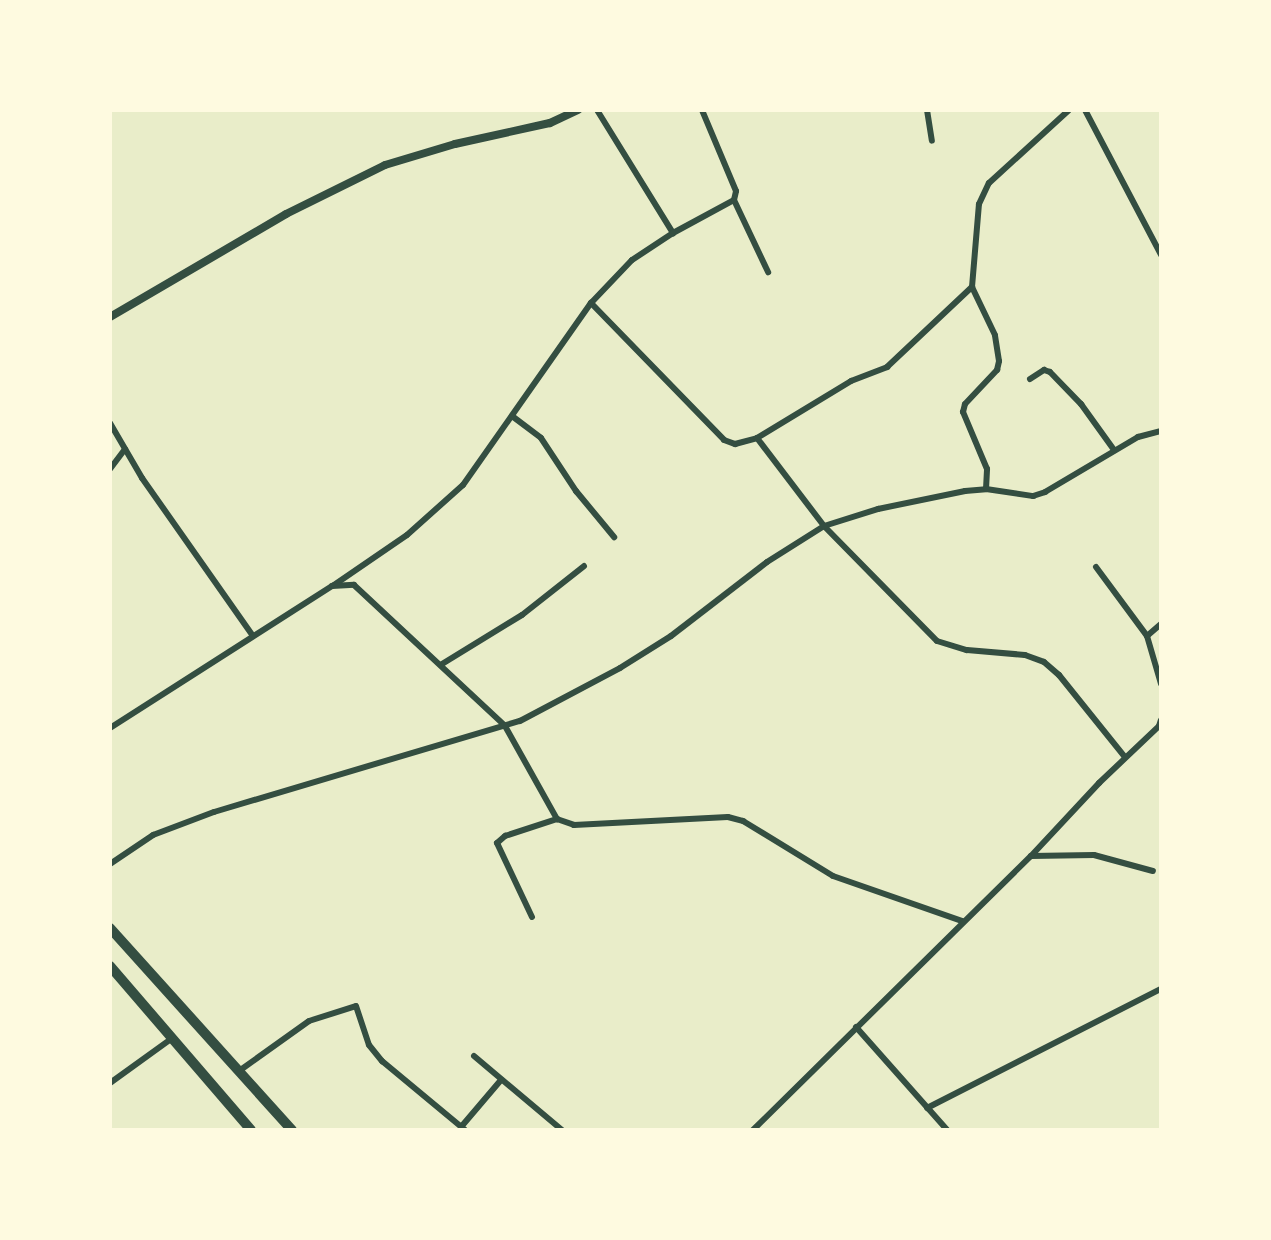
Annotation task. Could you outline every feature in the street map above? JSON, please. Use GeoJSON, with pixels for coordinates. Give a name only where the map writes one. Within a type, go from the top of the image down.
{"type":"FeatureCollection","features":[{"type":"Feature","properties":{"kind":"main road"},"geometry":{"type":"LineString","coordinates":[[110,928],[292,1130]]}},
{"type":"Feature","properties":{"kind":"main road"},"geometry":{"type":"LineString","coordinates":[[110,966],[251,1130]]}},
{"type":"Feature","properties":{"kind":"street"},"geometry":{"type":"LineString","coordinates":[[111,315],[286,215],[386,165],[455,144],[550,122],[579,110]]}},
{"type":"Feature","properties":{"kind":"street"},"geometry":{"type":"LineString","coordinates":[[597,110],[673,233]]}},
{"type":"Feature","properties":{"kind":"street"},"geometry":{"type":"LineString","coordinates":[[702,110],[736,191],[734,200],[768,272]]}},
{"type":"Feature","properties":{"kind":"street"},"geometry":{"type":"LineString","coordinates":[[927,110],[932,141]]}},
{"type":"Feature","properties":{"kind":"street"},"geometry":{"type":"LineString","coordinates":[[986,489],[987,468],[963,412],[965,404],[997,370],[999,361],[995,335],[972,287],[975,224],[979,204],[989,183],[1069,110]]}},
{"type":"Feature","properties":{"kind":"street"},"geometry":{"type":"LineString","coordinates":[[1085,110],[1161,255]]}},
{"type":"Feature","properties":{"kind":"street"},"geometry":{"type":"LineString","coordinates":[[110,727],[332,586],[407,535],[463,485],[591,303],[632,260],[673,233],[734,200]]}},
{"type":"Feature","properties":{"kind":"street"},"geometry":{"type":"LineString","coordinates":[[591,303],[724,440],[735,444],[757,438],[851,381],[887,367],[972,287]]}},
{"type":"Feature","properties":{"kind":"street"},"geometry":{"type":"LineString","coordinates":[[1030,379],[1044,370],[1050,372],[1081,404],[1114,450]]}},
{"type":"Feature","properties":{"kind":"street"},"geometry":{"type":"LineString","coordinates":[[512,416],[541,438],[576,491],[614,537]]}},
{"type":"Feature","properties":{"kind":"street"},"geometry":{"type":"LineString","coordinates":[[110,423],[253,636]]}},
{"type":"Feature","properties":{"kind":"street"},"geometry":{"type":"LineString","coordinates":[[110,864],[153,835],[214,811],[505,726],[620,668],[671,636],[767,562],[824,526],[878,509],[965,491],[986,489],[1033,496],[1045,492],[1138,437],[1161,431]]}},
{"type":"Feature","properties":{"kind":"street"},"geometry":{"type":"LineString","coordinates":[[757,438],[824,526],[937,641],[967,650],[1025,655],[1044,662],[1059,675],[1125,757]]}},
{"type":"Feature","properties":{"kind":"street"},"geometry":{"type":"LineString","coordinates":[[110,469],[125,449]]}},
{"type":"Feature","properties":{"kind":"street"},"geometry":{"type":"LineString","coordinates":[[442,664],[522,615],[584,566]]}},
{"type":"Feature","properties":{"kind":"street"},"geometry":{"type":"LineString","coordinates":[[1096,567],[1147,636],[1161,684]]}},
{"type":"Feature","properties":{"kind":"street"},"geometry":{"type":"LineString","coordinates":[[332,586],[354,585],[442,664],[505,726],[557,818],[573,825],[736,819],[760,829],[833,876],[962,921]]}},
{"type":"Feature","properties":{"kind":"street"},"geometry":{"type":"LineString","coordinates":[[1147,636],[1161,624]]}},
{"type":"Feature","properties":{"kind":"street"},"geometry":{"type":"LineString","coordinates":[[753,1130],[1160,725]]}},
{"type":"Feature","properties":{"kind":"street"},"geometry":{"type":"LineString","coordinates":[[531,917],[497,843],[505,836],[557,818]]}},
{"type":"Feature","properties":{"kind":"street"},"geometry":{"type":"LineString","coordinates":[[1031,856],[1094,855],[1153,871]]}},
{"type":"Feature","properties":{"kind":"street"},"geometry":{"type":"LineString","coordinates":[[927,1108],[1161,989]]}},
{"type":"Feature","properties":{"kind":"street"},"geometry":{"type":"LineString","coordinates":[[239,1071],[309,1021],[356,1006],[369,1045],[382,1061],[463,1128],[501,1080]]}},
{"type":"Feature","properties":{"kind":"street"},"geometry":{"type":"LineString","coordinates":[[856,1027],[947,1130]]}},
{"type":"Feature","properties":{"kind":"street"},"geometry":{"type":"LineString","coordinates":[[110,1083],[171,1039]]}},
{"type":"Feature","properties":{"kind":"street"},"geometry":{"type":"LineString","coordinates":[[474,1056],[562,1130]]}}]}
